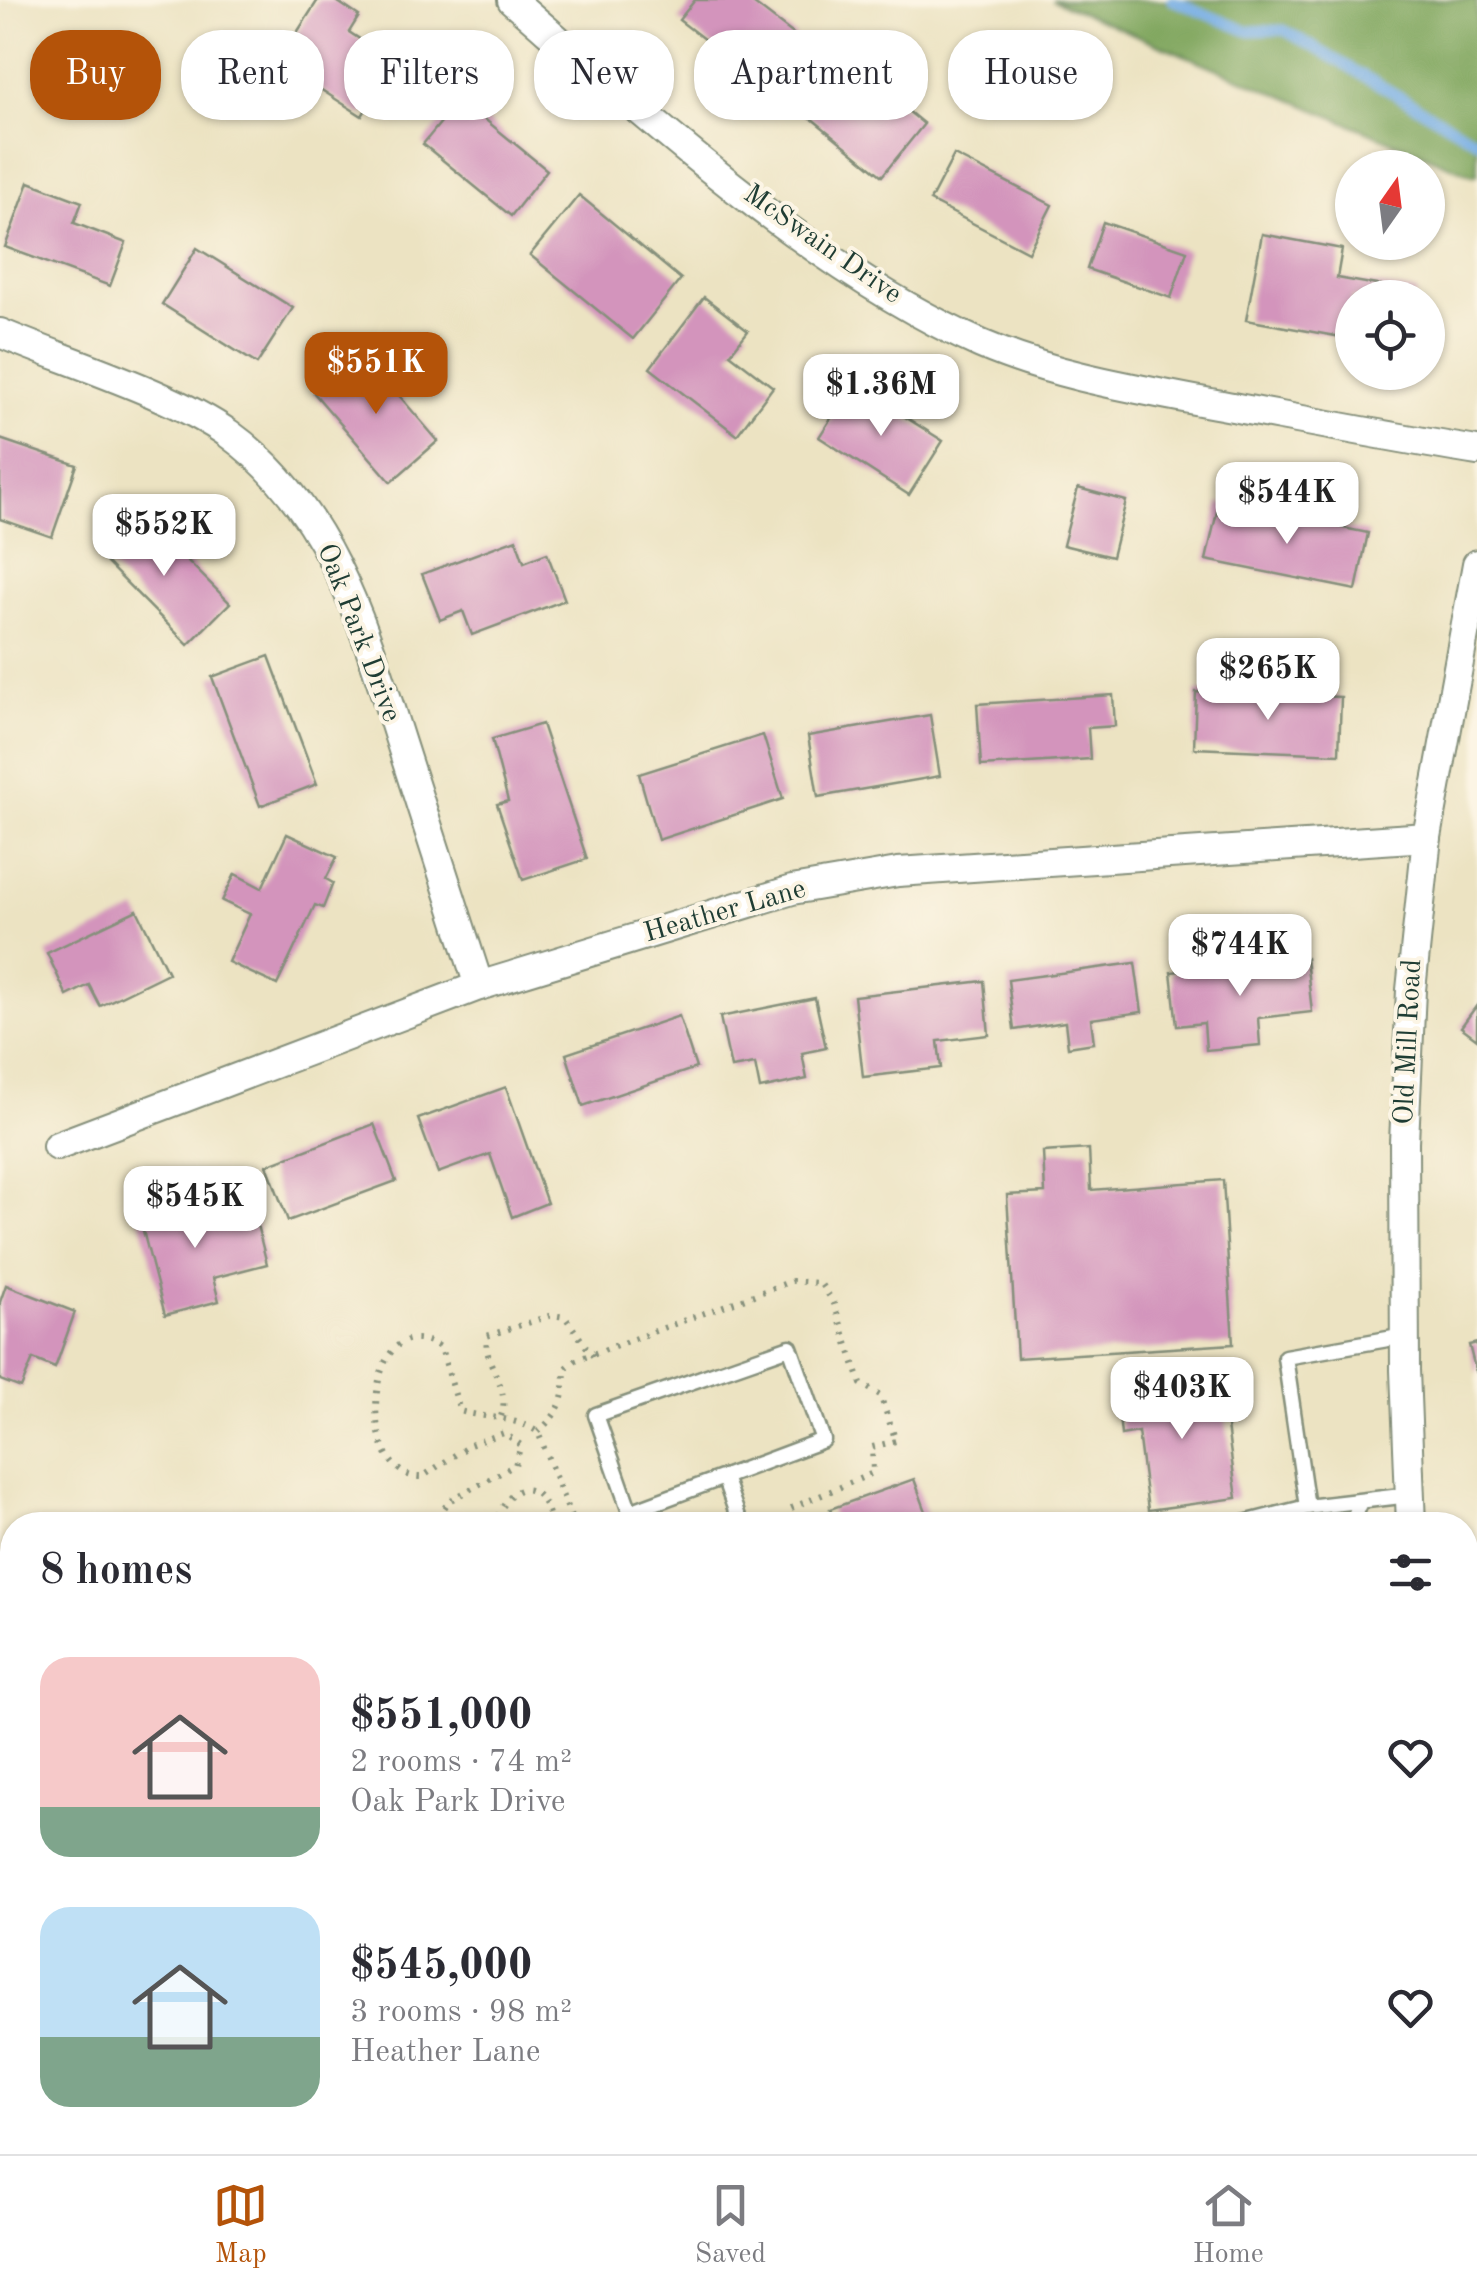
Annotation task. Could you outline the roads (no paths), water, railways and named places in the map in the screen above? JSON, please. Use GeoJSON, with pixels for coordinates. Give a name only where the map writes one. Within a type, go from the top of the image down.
{"type":"FeatureCollection","features":[{"type":"Feature","properties":{"kind":"street","name":"McSwain Drive"},"geometry":{"type":"LineString","coordinates":[[512,0],[691,152],[826,252],[954,331],[1034,362],[1133,388],[1477,451]]}},
{"type":"Feature","properties":{"kind":"street","name":"Oak Park Drive"},"geometry":{"type":"LineString","coordinates":[[0,333],[199,416],[256,454],[294,495],[330,551],[368,641],[479,986]]}},
{"type":"Feature","properties":{"kind":"street","name":"Old Mill Road"},"geometry":{"type":"LineString","coordinates":[[1411,1512],[1404,1142],[1410,990],[1427,837],[1477,564]]}},
{"type":"Feature","properties":{"kind":"street","name":"Heather Lane"},"geometry":{"type":"LineString","coordinates":[[57,1146],[479,986],[792,890],[898,872],[1427,837]]}},
{"type":"Feature","properties":{"kind":"lane"},"geometry":{"type":"LineString","coordinates":[[1307,1507],[1285,1357],[1405,1336]]}},
{"type":"Feature","properties":{"kind":"lane"},"geometry":{"type":"LineString","coordinates":[[630,1512],[596,1416],[790,1347],[823,1440],[645,1512]]}},
{"type":"Feature","properties":{"kind":"lane"},"geometry":{"type":"LineString","coordinates":[[724,1477],[736,1512]]}},
{"type":"Feature","properties":{"kind":"lane"},"geometry":{"type":"LineString","coordinates":[[1287,1512],[1410,1495]]}},
{"type":"Feature","properties":{"kind":"lane"},"geometry":{"type":"LineString","coordinates":[[1357,1512],[1360,1504]]}},
{"type":"Feature","properties":{"kind":"waterway"},"geometry":{"type":"LineString","coordinates":[[1172,0],[1247,31],[1284,30],[1477,141]]}}]}
